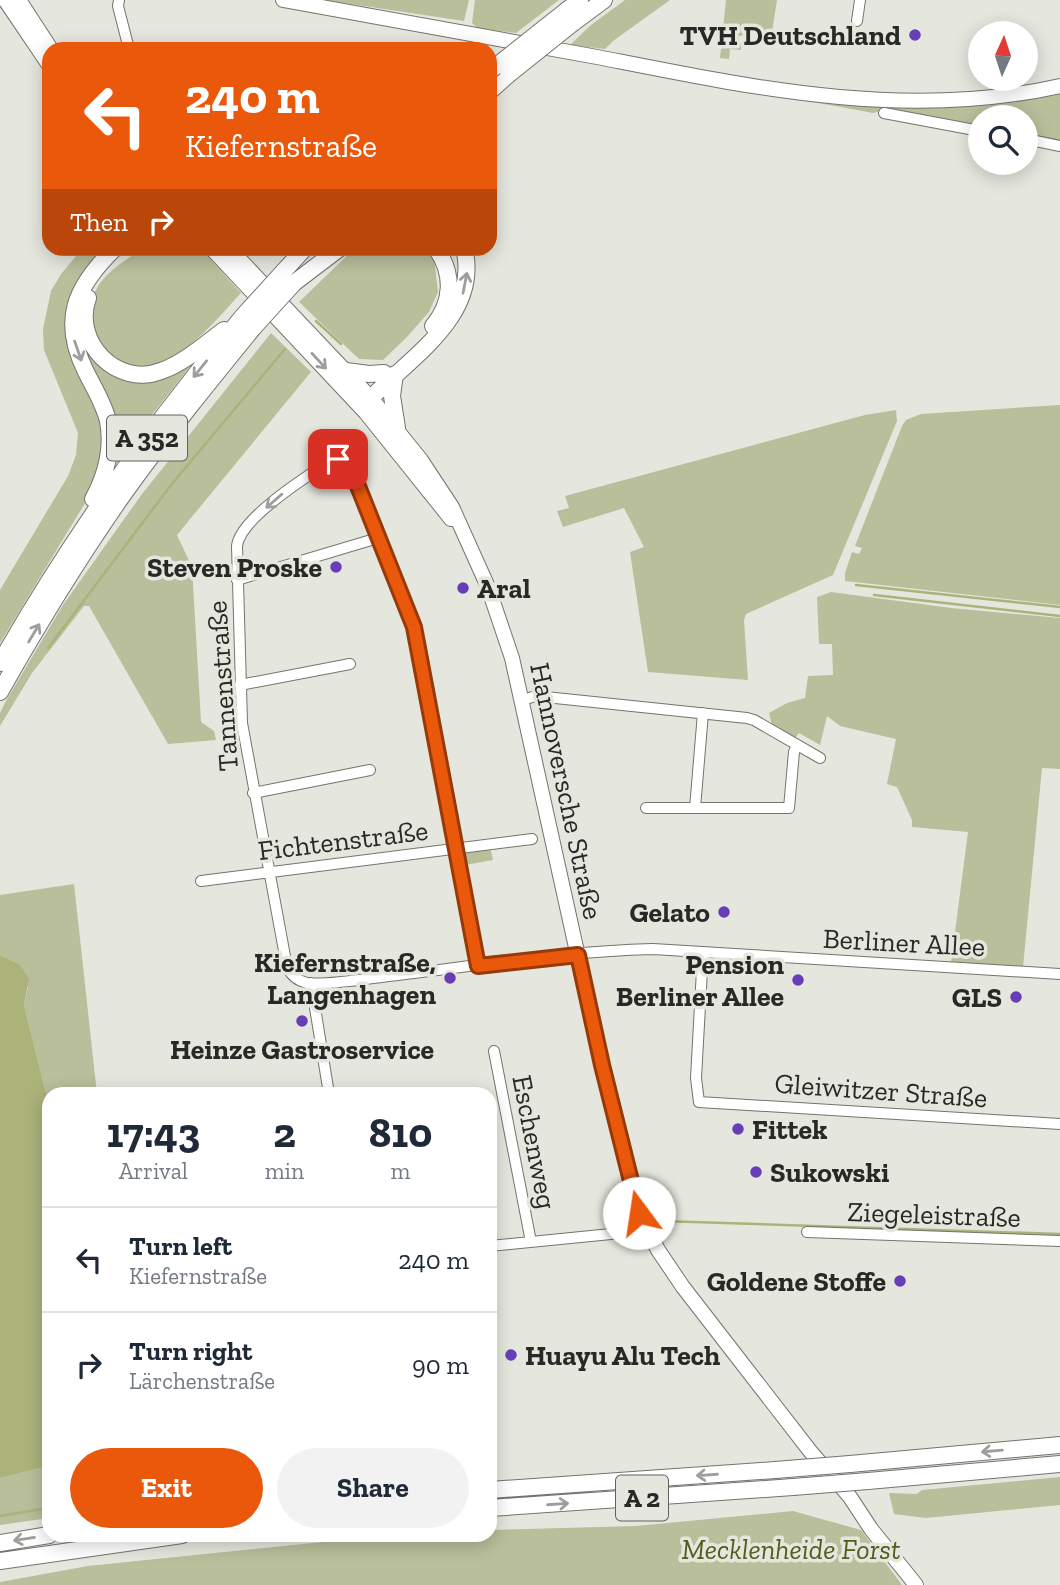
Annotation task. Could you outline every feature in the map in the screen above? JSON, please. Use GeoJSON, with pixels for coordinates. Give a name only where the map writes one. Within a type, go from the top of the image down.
{"type":"FeatureCollection","features":[{"type":"Feature","properties":{"kind":"highway"},"geometry":{"type":"LineString","coordinates":[[497,78],[573,11],[604,0]]}},
{"type":"Feature","properties":{"kind":"highway"},"geometry":{"type":"LineString","coordinates":[[57,565],[61,550],[105,474],[110,437],[107,419],[79,357],[73,338],[72,322],[81,289],[107,256]]}},
{"type":"Feature","properties":{"kind":"highway"},"geometry":{"type":"LineString","coordinates":[[119,256],[97,279],[85,307],[84,323],[92,347],[104,360],[118,369],[136,374],[159,372],[248,322]]}},
{"type":"Feature","properties":{"kind":"highway","name":"A 352"},"geometry":{"type":"LineString","coordinates":[[288,278],[300,256]]}},
{"type":"Feature","properties":{"kind":"highway","name":"A 352"},"geometry":{"type":"LineString","coordinates":[[0,663],[57,565],[173,402],[288,278],[316,256]]}},
{"type":"Feature","properties":{"kind":"highway"},"geometry":{"type":"LineString","coordinates":[[288,278],[326,256]]}},
{"type":"Feature","properties":{"kind":"highway"},"geometry":{"type":"LineString","coordinates":[[363,399],[427,334],[443,311],[448,299],[449,278],[441,256]]}},
{"type":"Feature","properties":{"kind":"highway"},"geometry":{"type":"LineString","coordinates":[[346,371],[389,373],[433,340],[453,316],[463,295],[468,273],[465,256]]}},
{"type":"Feature","properties":{"kind":"highway","name":"A 352"},"geometry":{"type":"LineString","coordinates":[[0,692],[34,631],[125,492],[248,322]]}},
{"type":"Feature","properties":{"kind":"highway"},"geometry":{"type":"LineString","coordinates":[[389,373],[397,428]]}},
{"type":"Feature","properties":{"kind":"highway","name":"A 2"},"geometry":{"type":"LineString","coordinates":[[497,1490],[1060,1446]]}},
{"type":"Feature","properties":{"kind":"highway","name":"A 2"},"geometry":{"type":"LineString","coordinates":[[497,1508],[793,1487],[1060,1464]]}},
{"type":"Feature","properties":{"kind":"highway"},"geometry":{"type":"LineString","coordinates":[[0,1542],[42,1536]]}},
{"type":"Feature","properties":{"kind":"highway"},"geometry":{"type":"LineString","coordinates":[[0,1561],[133,1542]]}},
{"type":"Feature","properties":{"kind":"main road"},"geometry":{"type":"LineString","coordinates":[[5,0],[42,55]]}},
{"type":"Feature","properties":{"kind":"main road"},"geometry":{"type":"LineString","coordinates":[[19,0],[46,42]]}},
{"type":"Feature","properties":{"kind":"main road"},"geometry":{"type":"LineString","coordinates":[[29,0],[32,22]]}},
{"type":"Feature","properties":{"kind":"main road"},"geometry":{"type":"LineString","coordinates":[[283,0],[751,87],[835,98],[919,101],[975,98],[1060,86]]}},
{"type":"Feature","properties":{"kind":"main road","name":"Hannoversche Straße"},"geometry":{"type":"LineString","coordinates":[[219,256],[363,399],[397,428],[447,498],[483,573],[500,616],[522,700],[602,1065],[639,1213],[683,1287],[825,1469],[850,1497],[871,1529],[916,1585]]}},
{"type":"Feature","properties":{"kind":"main road","name":"Hannoversche Straße"},"geometry":{"type":"LineString","coordinates":[[237,256],[346,371],[363,399],[459,527]]}},
{"type":"Feature","properties":{"kind":"street"},"geometry":{"type":"LineString","coordinates":[[118,0],[127,42]]}},
{"type":"Feature","properties":{"kind":"street"},"geometry":{"type":"LineString","coordinates":[[857,21],[860,0]]}},
{"type":"Feature","properties":{"kind":"street"},"geometry":{"type":"LineString","coordinates":[[884,113],[968,129]]}},
{"type":"Feature","properties":{"kind":"street"},"geometry":{"type":"LineString","coordinates":[[1038,141],[1060,146]]}},
{"type":"Feature","properties":{"kind":"street","name":"Tannenstraße"},"geometry":{"type":"LineString","coordinates":[[311,983],[298,979],[287,967],[253,793],[242,723],[237,546],[242,533],[271,503],[332,460],[342,460],[350,466],[378,538]]}},
{"type":"Feature","properties":{"kind":"street"},"geometry":{"type":"LineString","coordinates":[[237,580],[378,538],[414,627],[478,966]]}},
{"type":"Feature","properties":{"kind":"street"},"geometry":{"type":"LineString","coordinates":[[240,685],[350,664]]}},
{"type":"Feature","properties":{"kind":"street"},"geometry":{"type":"LineString","coordinates":[[522,700],[536,696],[754,720],[820,758]]}},
{"type":"Feature","properties":{"kind":"street"},"geometry":{"type":"LineString","coordinates":[[695,808],[704,713]]}},
{"type":"Feature","properties":{"kind":"street"},"geometry":{"type":"LineString","coordinates":[[646,808],[789,808],[797,745]]}},
{"type":"Feature","properties":{"kind":"street"},"geometry":{"type":"LineString","coordinates":[[253,793],[370,770]]}},
{"type":"Feature","properties":{"kind":"street","name":"Fichtenstraße"},"geometry":{"type":"LineString","coordinates":[[201,881],[532,839]]}},
{"type":"Feature","properties":{"kind":"street","name":"Berliner Allee"},"geometry":{"type":"LineString","coordinates":[[311,983],[641,949],[1060,974]]}},
{"type":"Feature","properties":{"kind":"street","name":"Gleiwitzer Straße"},"geometry":{"type":"LineString","coordinates":[[703,952],[696,1078],[699,1102],[1060,1125]]}},
{"type":"Feature","properties":{"kind":"street"},"geometry":{"type":"LineString","coordinates":[[311,983],[327,1087]]}},
{"type":"Feature","properties":{"kind":"street","name":"Eschenweg"},"geometry":{"type":"LineString","coordinates":[[494,1051],[531,1242]]}},
{"type":"Feature","properties":{"kind":"street"},"geometry":{"type":"LineString","coordinates":[[497,1245],[631,1232],[646,1227]]}},
{"type":"Feature","properties":{"kind":"street","name":"Ziegeleistraße"},"geometry":{"type":"LineString","coordinates":[[807,1232],[1060,1241]]}},
{"type":"Feature","properties":{"kind":"green space"},"geometry":{"type":"Polygon","coordinates":[[[324,0],[469,0],[464,21],[324,0]]]}},
{"type":"Feature","properties":{"kind":"green space"},"geometry":{"type":"Polygon","coordinates":[[[475,0],[559,0],[516,33],[477,28],[472,23],[475,0]]]}},
{"type":"Feature","properties":{"kind":"green space"},"geometry":{"type":"Polygon","coordinates":[[[625,0],[670,0],[605,49],[570,45],[591,25],[625,0]]]}},
{"type":"Feature","properties":{"kind":"green space"},"geometry":{"type":"Polygon","coordinates":[[[726,0],[777,0],[772,32],[755,28],[753,34],[739,36],[741,50],[730,49],[729,59],[720,58],[726,0]]]}},
{"type":"Feature","properties":{"kind":"green space"},"geometry":{"type":"Polygon","coordinates":[[[1060,92],[1060,142],[1038,137],[1038,105],[968,105],[968,124],[882,111],[873,113],[802,100],[1060,92]]]}},
{"type":"Feature","properties":{"kind":"green space"},"geometry":{"type":"Polygon","coordinates":[[[76,256],[106,256],[71,305],[101,419],[103,454],[93,490],[0,643],[0,590],[68,476],[76,455],[78,433],[44,350],[43,329],[51,291],[76,256]]]}},
{"type":"Feature","properties":{"kind":"green space"},"geometry":{"type":"Polygon","coordinates":[[[112,256],[116,256],[93,281],[82,305],[84,337],[91,351],[102,363],[130,378],[146,380],[166,376],[196,359],[112,470],[109,469],[111,435],[105,407],[76,337],[77,312],[89,284],[112,256]]]}},
{"type":"Feature","properties":{"kind":"green space"},"geometry":{"type":"Polygon","coordinates":[[[132,256],[207,256],[241,293],[213,324],[180,352],[148,366],[131,365],[108,355],[94,339],[91,318],[93,298],[99,285],[116,267],[132,256]]]}},
{"type":"Feature","properties":{"kind":"green space"},"geometry":{"type":"Polygon","coordinates":[[[347,256],[432,256],[434,259],[438,292],[429,312],[383,360],[359,359],[299,302],[347,256]]]}},
{"type":"Feature","properties":{"kind":"green space"},"geometry":{"type":"Polygon","coordinates":[[[271,333],[311,372],[177,535],[192,567],[201,722],[214,731],[216,740],[168,744],[89,606],[84,606],[32,673],[0,726],[0,713],[7,699],[63,605],[142,494],[271,333]]]}},
{"type":"Feature","properties":{"kind":"green space"},"geometry":{"type":"Polygon","coordinates":[[[1060,405],[1060,605],[845,581],[852,552],[859,554],[862,548],[855,546],[906,420],[921,414],[1060,405]]]}},
{"type":"Feature","properties":{"kind":"green space"},"geometry":{"type":"Polygon","coordinates":[[[896,410],[897,421],[833,575],[746,614],[744,620],[748,680],[648,672],[630,552],[644,547],[624,508],[563,527],[557,511],[569,508],[565,496],[865,415],[896,410]]]}},
{"type":"Feature","properties":{"kind":"green space"},"geometry":{"type":"Polygon","coordinates":[[[831,592],[951,608],[1060,618],[1060,769],[1042,768],[1023,967],[951,963],[968,832],[912,827],[912,820],[897,787],[887,784],[896,739],[840,726],[827,716],[820,745],[799,733],[795,738],[772,725],[769,713],[787,703],[805,698],[808,676],[833,675],[832,644],[819,644],[817,597],[831,592]]]}},
{"type":"Feature","properties":{"kind":"green space"},"geometry":{"type":"Polygon","coordinates":[[[490,847],[493,860],[465,865],[463,852],[490,847]]]}},
{"type":"Feature","properties":{"kind":"green space"},"geometry":{"type":"Polygon","coordinates":[[[74,884],[96,1087],[44,1087],[24,1005],[28,987],[19,964],[0,955],[0,895],[74,884]]]}},
{"type":"Feature","properties":{"kind":"green space"},"geometry":{"type":"Polygon","coordinates":[[[42,1468],[42,1519],[0,1525],[0,1478],[42,1468]]]}},
{"type":"Feature","properties":{"kind":"green space"},"geometry":{"type":"Polygon","coordinates":[[[1060,1477],[1060,1505],[926,1518],[894,1514],[889,1493],[917,1494],[922,1490],[1060,1477]]]}},
{"type":"Feature","properties":{"kind":"green space","name":"Mecklenheide Forst"},"geometry":{"type":"Polygon","coordinates":[[[793,1511],[861,1530],[902,1585],[0,1585],[0,1582],[88,1566],[323,1542],[497,1542],[497,1530],[636,1526],[793,1511]]]}},
{"type":"Feature","properties":{"kind":"shaded area"},"geometry":{"type":"Polygon","coordinates":[[[0,955],[19,964],[29,979],[24,1005],[44,1087],[42,1087],[42,1468],[0,1478],[0,955]]]}},
{"type":"Feature","properties":{"kind":"waterway"},"geometry":{"type":"LineString","coordinates":[[316,321],[341,344]]}},
{"type":"Feature","properties":{"kind":"waterway"},"geometry":{"type":"LineString","coordinates":[[48,648],[171,485],[285,349]]}},
{"type":"Feature","properties":{"kind":"waterway"},"geometry":{"type":"LineString","coordinates":[[856,585],[1060,607]]}},
{"type":"Feature","properties":{"kind":"waterway"},"geometry":{"type":"LineString","coordinates":[[874,595],[1060,616]]}},
{"type":"Feature","properties":{"kind":"waterway"},"geometry":{"type":"LineString","coordinates":[[661,1221],[1060,1234]]}},
{"type":"Feature","properties":{"kind":"waterway"},"geometry":{"type":"LineString","coordinates":[[0,1516],[42,1509]]}},
{"type":"Feature","properties":{"kind":"place","name":"TVH Deutschland"},"geometry":{"type":"Point","coordinates":[915,35]}},
{"type":"Feature","properties":{"kind":"place","name":"Steven Proske"},"geometry":{"type":"Point","coordinates":[336,567]}},
{"type":"Feature","properties":{"kind":"place","name":"Aral"},"geometry":{"type":"Point","coordinates":[463,588]}},
{"type":"Feature","properties":{"kind":"place","name":"Gelato"},"geometry":{"type":"Point","coordinates":[724,912]}},
{"type":"Feature","properties":{"kind":"place","name":"Kiefernstraße, Langenhagen"},"geometry":{"type":"Point","coordinates":[450,978]}},
{"type":"Feature","properties":{"kind":"place","name":"Pension Berliner Allee"},"geometry":{"type":"Point","coordinates":[798,980]}},
{"type":"Feature","properties":{"kind":"place","name":"GLS"},"geometry":{"type":"Point","coordinates":[1016,997]}},
{"type":"Feature","properties":{"kind":"place","name":"Heinze Gastroservice"},"geometry":{"type":"Point","coordinates":[302,1021]}},
{"type":"Feature","properties":{"kind":"place","name":"Fittek"},"geometry":{"type":"Point","coordinates":[738,1129]}},
{"type":"Feature","properties":{"kind":"place","name":"Sukowski"},"geometry":{"type":"Point","coordinates":[756,1172]}},
{"type":"Feature","properties":{"kind":"place","name":"Goldene Stoffe"},"geometry":{"type":"Point","coordinates":[900,1281]}},
{"type":"Feature","properties":{"kind":"place","name":"Huayu Alu Tech"},"geometry":{"type":"Point","coordinates":[511,1355]}},
{"type":"Feature","properties":{"kind":"route"},"geometry":{"type":"LineString","coordinates":[[338,459],[350,466],[414,627],[478,966],[578,955],[639,1213]]}}]}
